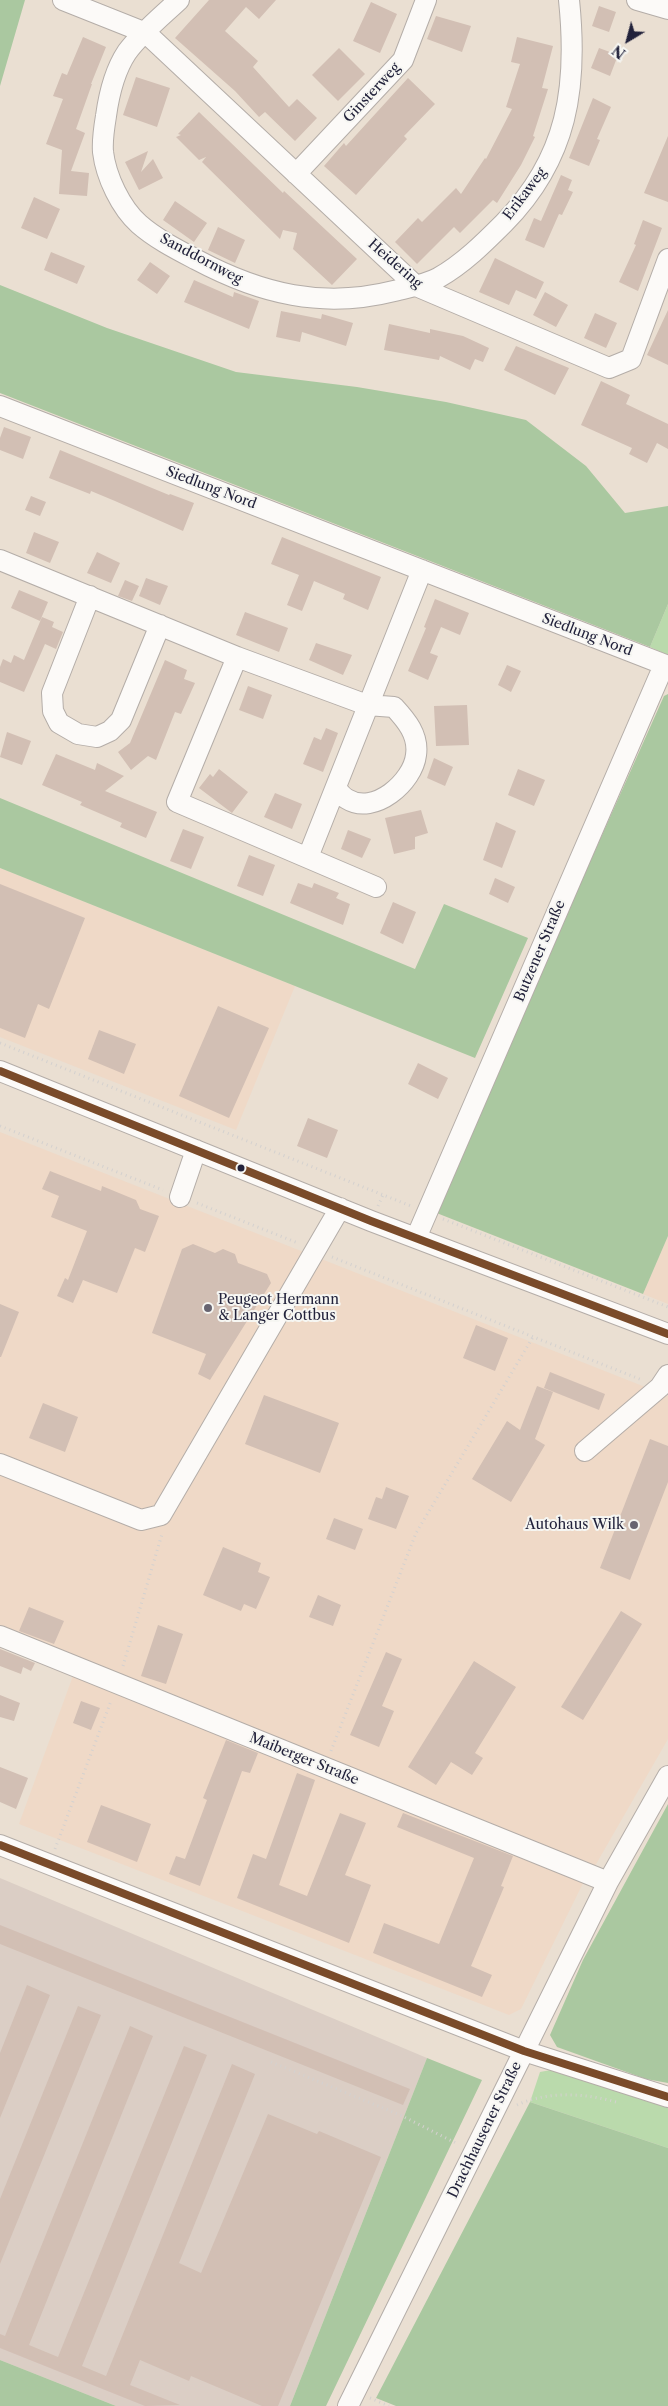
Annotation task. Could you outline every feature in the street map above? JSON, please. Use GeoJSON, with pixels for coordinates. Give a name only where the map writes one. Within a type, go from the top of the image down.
{"type":"FeatureCollection","features":[{"type":"Feature","properties":{"kind":"street","name":"Heidering"},"geometry":{"type":"LineString","coordinates":[[63,0],[146,33],[416,286],[609,368],[631,359],[668,259]]}},
{"type":"Feature","properties":{"kind":"street"},"geometry":{"type":"LineString","coordinates":[[146,33],[179,0]]}},
{"type":"Feature","properties":{"kind":"street","name":"Ginsterweg"},"geometry":{"type":"LineString","coordinates":[[296,174],[403,60],[426,0]]}},
{"type":"Feature","properties":{"kind":"street","name":"Erikaweg"},"geometry":{"type":"LineString","coordinates":[[416,286],[438,278],[479,248],[517,210],[544,173],[561,132],[570,92],[573,41],[569,0]]}},
{"type":"Feature","properties":{"kind":"street"},"geometry":{"type":"LineString","coordinates":[[638,0],[668,9]]}},
{"type":"Feature","properties":{"kind":"street","name":"Sanddornweg"},"geometry":{"type":"LineString","coordinates":[[146,33],[127,52],[114,78],[108,100],[103,153],[110,177],[124,205],[140,224],[175,249],[221,273],[261,289],[303,298],[368,298],[416,286]]}},
{"type":"Feature","properties":{"kind":"street","name":"Siedlung Nord"},"geometry":{"type":"LineString","coordinates":[[0,406],[666,665]]}},
{"type":"Feature","properties":{"kind":"street"},"geometry":{"type":"LineString","coordinates":[[0,560],[237,656],[367,705],[394,707],[408,722],[414,737],[416,755],[409,774],[398,790],[381,799],[362,803],[347,800],[336,788]]}},
{"type":"Feature","properties":{"kind":"street"},"geometry":{"type":"LineString","coordinates":[[308,857],[422,570]]}},
{"type":"Feature","properties":{"kind":"street"},"geometry":{"type":"LineString","coordinates":[[90,596],[52,693],[53,711],[59,723],[78,734],[97,737],[110,732],[120,720],[160,625]]}},
{"type":"Feature","properties":{"kind":"street"},"geometry":{"type":"LineString","coordinates":[[237,656],[177,802],[376,886]]}},
{"type":"Feature","properties":{"kind":"street","name":"Butzener Straße"},"geometry":{"type":"LineString","coordinates":[[416,1238],[666,665]]}},
{"type":"Feature","properties":{"kind":"street"},"geometry":{"type":"LineString","coordinates":[[0,1071],[416,1238],[668,1334]]}},
{"type":"Feature","properties":{"kind":"street"},"geometry":{"type":"LineString","coordinates":[[180,1196],[196,1150]]}},
{"type":"Feature","properties":{"kind":"street"},"geometry":{"type":"LineString","coordinates":[[0,1464],[141,1520],[160,1515],[340,1208]]}},
{"type":"Feature","properties":{"kind":"street"},"geometry":{"type":"LineString","coordinates":[[585,1452],[660,1387],[668,1375]]}},
{"type":"Feature","properties":{"kind":"street","name":"Maiberger Straße"},"geometry":{"type":"LineString","coordinates":[[0,1636],[608,1882]]}},
{"type":"Feature","properties":{"kind":"street","name":"Drachhausener Straße"},"geometry":{"type":"LineString","coordinates":[[348,2406],[608,1882],[668,1776]]}},
{"type":"Feature","properties":{"kind":"street"},"geometry":{"type":"LineString","coordinates":[[0,1845],[524,2050],[668,2097]]}},
{"type":"Feature","properties":{"kind":"path"},"geometry":{"type":"LineString","coordinates":[[0,1043],[668,1307]]}},
{"type":"Feature","properties":{"kind":"path"},"geometry":{"type":"LineString","coordinates":[[371,1220],[383,1195]]}},
{"type":"Feature","properties":{"kind":"path"},"geometry":{"type":"LineString","coordinates":[[325,1768],[416,1533],[533,1337]]}},
{"type":"Feature","properties":{"kind":"path"},"geometry":{"type":"LineString","coordinates":[[49,1864],[118,1683],[166,1526]]}},
{"type":"Feature","properties":{"kind":"path"},"geometry":{"type":"LineString","coordinates":[[271,2062],[400,2115],[474,2152]]}},
{"type":"Feature","properties":{"kind":"path"},"geometry":{"type":"LineString","coordinates":[[513,2114],[518,2105],[543,2096],[602,2098],[621,2103]]}},
{"type":"Feature","properties":{"kind":"path"},"geometry":{"type":"LineString","coordinates":[[370,2398],[374,2390]]}},
{"type":"Feature","properties":{"kind":"shaded area"},"geometry":{"type":"Polygon","coordinates":[[[0,868],[295,986],[236,1130],[0,1037],[0,868]]]}},
{"type":"Feature","properties":{"kind":"shaded area"},"geometry":{"type":"Polygon","coordinates":[[[0,1132],[668,1396],[668,1739],[595,1866],[0,1631],[0,1132]]]}},
{"type":"Feature","properties":{"kind":"shaded area"},"geometry":{"type":"Polygon","coordinates":[[[668,1236],[668,1304],[643,1294],[668,1236]]]}},
{"type":"Feature","properties":{"kind":"shaded area"},"geometry":{"type":"Polygon","coordinates":[[[74,1673],[587,1875],[521,2009],[509,2015],[19,1824],[74,1673]]]}},
{"type":"Feature","properties":{"kind":"shaded area"},"geometry":{"type":"Polygon","coordinates":[[[0,1878],[427,2058],[290,2406],[116,2406],[0,2360],[0,1878]]]}},
{"type":"Feature","properties":{"kind":"green space"},"geometry":{"type":"Polygon","coordinates":[[[0,0],[25,0],[0,86],[0,0]]]}},
{"type":"Feature","properties":{"kind":"green space"},"geometry":{"type":"Polygon","coordinates":[[[0,285],[107,328],[236,372],[357,387],[446,402],[526,420],[586,466],[625,513],[668,506],[668,604],[650,647],[0,393],[0,285]]]}},
{"type":"Feature","properties":{"kind":"green space"},"geometry":{"type":"Polygon","coordinates":[[[668,604],[668,655],[650,647],[668,604]]]}},
{"type":"Feature","properties":{"kind":"green space"},"geometry":{"type":"Polygon","coordinates":[[[668,694],[668,1236],[643,1294],[434,1212],[664,696],[668,694]]]}},
{"type":"Feature","properties":{"kind":"green space"},"geometry":{"type":"Polygon","coordinates":[[[0,798],[415,969],[444,904],[528,938],[475,1058],[0,868],[0,798]]]}},
{"type":"Feature","properties":{"kind":"green space"},"geometry":{"type":"Polygon","coordinates":[[[668,1804],[668,2083],[646,2079],[557,2047],[550,2035],[583,1960],[668,1804]]]}},
{"type":"Feature","properties":{"kind":"green space"},"geometry":{"type":"Polygon","coordinates":[[[427,2058],[482,2080],[326,2406],[290,2406],[427,2058]]]}},
{"type":"Feature","properties":{"kind":"green space"},"geometry":{"type":"Polygon","coordinates":[[[551,2070],[668,2108],[668,2148],[530,2102],[540,2072],[551,2070]]]}},
{"type":"Feature","properties":{"kind":"green space"},"geometry":{"type":"Polygon","coordinates":[[[530,2102],[668,2148],[668,2406],[396,2406],[376,2398],[530,2102]]]}},
{"type":"Feature","properties":{"kind":"green space"},"geometry":{"type":"Polygon","coordinates":[[[0,2360],[116,2406],[0,2406],[0,2360]]]}},
{"type":"Feature","properties":{"kind":"building"},"geometry":{"type":"Polygon","coordinates":[[[209,0],[276,0],[259,19],[246,7],[225,31],[258,61],[253,67],[289,107],[297,99],[317,118],[295,141],[265,112],[259,117],[235,91],[175,38],[209,0]]]}},
{"type":"Feature","properties":{"kind":"building"},"geometry":{"type":"Polygon","coordinates":[[[371,2],[397,14],[380,53],[353,41],[371,2]]]}},
{"type":"Feature","properties":{"kind":"building"},"geometry":{"type":"Polygon","coordinates":[[[599,6],[616,12],[609,32],[592,26],[599,6]]]}},
{"type":"Feature","properties":{"kind":"building"},"geometry":{"type":"Polygon","coordinates":[[[436,16],[471,26],[462,52],[427,39],[436,16]]]}},
{"type":"Feature","properties":{"kind":"building"},"geometry":{"type":"Polygon","coordinates":[[[83,37],[106,47],[76,129],[85,133],[71,171],[89,173],[87,196],[59,194],[62,150],[46,144],[63,99],[53,96],[62,73],[67,75],[83,37]]]}},
{"type":"Feature","properties":{"kind":"building"},"geometry":{"type":"Polygon","coordinates":[[[517,37],[553,46],[542,88],[548,89],[533,136],[535,137],[521,165],[497,203],[493,200],[460,233],[454,227],[417,264],[395,242],[418,218],[422,222],[456,188],[461,194],[486,159],[512,109],[506,107],[520,64],[511,62],[517,37]]]}},
{"type":"Feature","properties":{"kind":"building"},"geometry":{"type":"Polygon","coordinates":[[[339,48],[365,74],[338,101],[312,75],[339,48]]]}},
{"type":"Feature","properties":{"kind":"building"},"geometry":{"type":"Polygon","coordinates":[[[599,48],[618,55],[610,76],[591,68],[599,48]]]}},
{"type":"Feature","properties":{"kind":"building"},"geometry":{"type":"Polygon","coordinates":[[[136,77],[170,88],[157,127],[123,115],[136,77]]]}},
{"type":"Feature","properties":{"kind":"building"},"geometry":{"type":"Polygon","coordinates":[[[408,78],[435,104],[404,136],[407,139],[356,195],[324,166],[344,143],[346,146],[408,78]]]}},
{"type":"Feature","properties":{"kind":"building"},"geometry":{"type":"Polygon","coordinates":[[[593,98],[611,107],[597,139],[600,140],[589,166],[569,158],[593,98]]]}},
{"type":"Feature","properties":{"kind":"building"},"geometry":{"type":"Polygon","coordinates":[[[199,112],[283,193],[284,191],[357,259],[332,285],[293,249],[297,233],[283,230],[280,239],[202,162],[206,157],[199,160],[176,137],[181,135],[178,134],[199,112]]]}},
{"type":"Feature","properties":{"kind":"building"},"geometry":{"type":"Polygon","coordinates":[[[668,136],[668,202],[644,193],[668,136]]]}},
{"type":"Feature","properties":{"kind":"building"},"geometry":{"type":"Polygon","coordinates":[[[148,151],[141,172],[153,159],[163,178],[139,190],[125,162],[148,151]]]}},
{"type":"Feature","properties":{"kind":"building"},"geometry":{"type":"Polygon","coordinates":[[[561,175],[572,180],[568,190],[573,192],[562,215],[559,214],[544,248],[525,240],[534,218],[541,221],[561,175]]]}},
{"type":"Feature","properties":{"kind":"building"},"geometry":{"type":"Polygon","coordinates":[[[34,197],[60,209],[47,239],[21,228],[34,197]]]}},
{"type":"Feature","properties":{"kind":"building"},"geometry":{"type":"Polygon","coordinates":[[[175,201],[207,223],[194,242],[163,220],[175,201]]]}},
{"type":"Feature","properties":{"kind":"building"},"geometry":{"type":"Polygon","coordinates":[[[643,220],[662,228],[638,291],[619,282],[636,245],[634,244],[643,220]]]}},
{"type":"Feature","properties":{"kind":"building"},"geometry":{"type":"Polygon","coordinates":[[[218,227],[245,240],[235,263],[208,250],[218,227]]]}},
{"type":"Feature","properties":{"kind":"building"},"geometry":{"type":"Polygon","coordinates":[[[51,252],[85,266],[77,284],[44,270],[51,252]]]}},
{"type":"Feature","properties":{"kind":"building"},"geometry":{"type":"Polygon","coordinates":[[[495,258],[544,282],[536,299],[516,290],[509,305],[479,292],[495,258]]]}},
{"type":"Feature","properties":{"kind":"building"},"geometry":{"type":"Polygon","coordinates":[[[150,262],[170,276],[157,294],[137,280],[150,262]]]}},
{"type":"Feature","properties":{"kind":"building"},"geometry":{"type":"Polygon","coordinates":[[[194,280],[233,297],[234,292],[259,301],[249,329],[184,302],[194,280]]]}},
{"type":"Feature","properties":{"kind":"building"},"geometry":{"type":"Polygon","coordinates":[[[545,292],[568,305],[556,327],[533,315],[545,292]]]}},
{"type":"Feature","properties":{"kind":"building"},"geometry":{"type":"Polygon","coordinates":[[[668,310],[668,365],[647,355],[668,310]]]}},
{"type":"Feature","properties":{"kind":"building"},"geometry":{"type":"Polygon","coordinates":[[[281,311],[321,319],[322,314],[353,323],[346,346],[302,332],[300,342],[276,337],[281,311]]]}},
{"type":"Feature","properties":{"kind":"building"},"geometry":{"type":"Polygon","coordinates":[[[595,313],[617,323],[606,348],[584,338],[595,313]]]}},
{"type":"Feature","properties":{"kind":"building"},"geometry":{"type":"Polygon","coordinates":[[[389,324],[430,333],[430,329],[463,336],[489,348],[483,362],[475,359],[470,370],[440,356],[439,360],[384,350],[389,324]]]}},
{"type":"Feature","properties":{"kind":"building"},"geometry":{"type":"Polygon","coordinates":[[[516,346],[569,368],[555,395],[504,370],[516,346]]]}},
{"type":"Feature","properties":{"kind":"building"},"geometry":{"type":"Polygon","coordinates":[[[601,381],[630,395],[626,404],[668,424],[668,449],[657,443],[647,463],[629,454],[632,448],[581,425],[601,381]]]}},
{"type":"Feature","properties":{"kind":"building"},"geometry":{"type":"Polygon","coordinates":[[[4,427],[31,437],[23,459],[0,450],[0,438],[4,427]]]}},
{"type":"Feature","properties":{"kind":"building"},"geometry":{"type":"Polygon","coordinates":[[[60,450],[169,495],[194,503],[183,531],[91,491],[90,494],[49,478],[60,450]]]}},
{"type":"Feature","properties":{"kind":"building"},"geometry":{"type":"Polygon","coordinates":[[[31,496],[46,502],[40,516],[25,510],[31,496]]]}},
{"type":"Feature","properties":{"kind":"building"},"geometry":{"type":"Polygon","coordinates":[[[34,532],[59,542],[50,563],[26,553],[34,532]]]}},
{"type":"Feature","properties":{"kind":"building"},"geometry":{"type":"Polygon","coordinates":[[[282,537],[381,577],[368,610],[343,599],[345,594],[314,581],[302,611],[287,605],[299,575],[271,564],[282,537]]]}},
{"type":"Feature","properties":{"kind":"building"},"geometry":{"type":"Polygon","coordinates":[[[97,552],[120,563],[111,583],[87,573],[97,552]]]}},
{"type":"Feature","properties":{"kind":"building"},"geometry":{"type":"Polygon","coordinates":[[[146,578],[168,586],[160,605],[139,596],[146,578]]]}},
{"type":"Feature","properties":{"kind":"building"},"geometry":{"type":"Polygon","coordinates":[[[125,580],[139,586],[132,601],[118,596],[125,580]]]}},
{"type":"Feature","properties":{"kind":"building"},"geometry":{"type":"Polygon","coordinates":[[[19,590],[48,602],[40,621],[11,608],[19,590]]]}},
{"type":"Feature","properties":{"kind":"building"},"geometry":{"type":"Polygon","coordinates":[[[435,599],[469,613],[460,635],[441,627],[430,653],[438,656],[428,680],[408,671],[426,628],[424,627],[435,599]]]}},
{"type":"Feature","properties":{"kind":"building"},"geometry":{"type":"Polygon","coordinates":[[[245,612],[288,628],[279,652],[236,635],[245,612]]]}},
{"type":"Feature","properties":{"kind":"building"},"geometry":{"type":"Polygon","coordinates":[[[42,617],[54,622],[52,627],[63,632],[56,649],[45,644],[24,692],[0,682],[0,667],[3,659],[11,663],[14,655],[24,660],[42,617]]]}},
{"type":"Feature","properties":{"kind":"building"},"geometry":{"type":"Polygon","coordinates":[[[316,643],[352,655],[343,675],[309,660],[316,643]]]}},
{"type":"Feature","properties":{"kind":"building"},"geometry":{"type":"Polygon","coordinates":[[[165,660],[187,670],[184,679],[195,683],[181,714],[175,712],[156,760],[148,756],[131,770],[118,752],[130,743],[165,660]]]}},
{"type":"Feature","properties":{"kind":"building"},"geometry":{"type":"Polygon","coordinates":[[[507,665],[521,671],[511,692],[498,685],[507,665]]]}},
{"type":"Feature","properties":{"kind":"building"},"geometry":{"type":"Polygon","coordinates":[[[248,686],[272,695],[263,719],[239,710],[248,686]]]}},
{"type":"Feature","properties":{"kind":"building"},"geometry":{"type":"Polygon","coordinates":[[[467,705],[469,745],[436,746],[434,706],[467,705]]]}},
{"type":"Feature","properties":{"kind":"building"},"geometry":{"type":"Polygon","coordinates":[[[326,728],[338,733],[323,772],[303,764],[314,737],[321,740],[326,728]]]}},
{"type":"Feature","properties":{"kind":"building"},"geometry":{"type":"Polygon","coordinates":[[[7,732],[31,741],[22,765],[0,757],[7,732]]]}},
{"type":"Feature","properties":{"kind":"building"},"geometry":{"type":"Polygon","coordinates":[[[56,754],[95,770],[97,763],[124,776],[105,791],[157,812],[146,838],[120,827],[122,823],[80,805],[82,802],[42,785],[56,754]]]}},
{"type":"Feature","properties":{"kind":"building"},"geometry":{"type":"Polygon","coordinates":[[[434,758],[453,767],[445,786],[427,778],[434,758]]]}},
{"type":"Feature","properties":{"kind":"building"},"geometry":{"type":"Polygon","coordinates":[[[219,769],[248,792],[232,813],[199,788],[210,774],[213,777],[219,769]]]}},
{"type":"Feature","properties":{"kind":"building"},"geometry":{"type":"Polygon","coordinates":[[[518,769],[545,780],[534,806],[508,795],[518,769]]]}},
{"type":"Feature","properties":{"kind":"building"},"geometry":{"type":"Polygon","coordinates":[[[275,793],[302,804],[292,829],[264,817],[275,793]]]}},
{"type":"Feature","properties":{"kind":"building"},"geometry":{"type":"Polygon","coordinates":[[[421,810],[428,833],[415,837],[415,849],[394,854],[385,818],[421,810]]]}},
{"type":"Feature","properties":{"kind":"building"},"geometry":{"type":"Polygon","coordinates":[[[496,822],[516,831],[502,868],[483,860],[496,822]]]}},
{"type":"Feature","properties":{"kind":"building"},"geometry":{"type":"Polygon","coordinates":[[[183,829],[204,837],[191,869],[170,861],[183,829]]]}},
{"type":"Feature","properties":{"kind":"building"},"geometry":{"type":"Polygon","coordinates":[[[348,830],[371,839],[362,858],[341,849],[348,830]]]}},
{"type":"Feature","properties":{"kind":"building"},"geometry":{"type":"Polygon","coordinates":[[[249,855],[275,865],[263,896],[237,886],[249,855]]]}},
{"type":"Feature","properties":{"kind":"building"},"geometry":{"type":"Polygon","coordinates":[[[495,878],[515,887],[508,903],[489,894],[495,878]]]}},
{"type":"Feature","properties":{"kind":"building"},"geometry":{"type":"Polygon","coordinates":[[[298,883],[312,888],[314,883],[339,893],[336,898],[350,904],[343,925],[290,903],[298,883]]]}},
{"type":"Feature","properties":{"kind":"building"},"geometry":{"type":"Polygon","coordinates":[[[0,884],[85,918],[49,1009],[38,1004],[25,1038],[0,1028],[0,884]]]}},
{"type":"Feature","properties":{"kind":"building"},"geometry":{"type":"Polygon","coordinates":[[[393,902],[416,912],[403,944],[380,933],[393,902]]]}},
{"type":"Feature","properties":{"kind":"building"},"geometry":{"type":"Polygon","coordinates":[[[218,1006],[269,1028],[229,1118],[179,1096],[218,1006]]]}},
{"type":"Feature","properties":{"kind":"building"},"geometry":{"type":"Polygon","coordinates":[[[99,1030],[136,1044],[124,1074],[88,1059],[99,1030]]]}},
{"type":"Feature","properties":{"kind":"building"},"geometry":{"type":"Polygon","coordinates":[[[418,1063],[448,1078],[438,1099],[408,1084],[418,1063]]]}},
{"type":"Feature","properties":{"kind":"building"},"geometry":{"type":"Polygon","coordinates":[[[308,1118],[338,1130],[327,1158],[297,1146],[308,1118]]]}},
{"type":"Feature","properties":{"kind":"building"},"geometry":{"type":"Polygon","coordinates":[[[50,1171],[101,1191],[102,1186],[136,1200],[140,1209],[159,1216],[145,1252],[135,1248],[117,1293],[83,1280],[73,1303],[57,1296],[65,1278],[68,1280],[87,1231],[51,1217],[59,1196],[42,1189],[50,1171]]]}},
{"type":"Feature","properties":{"kind":"building","name":"Peugeot Hermann & Langer Cottbus"},"geometry":{"type":"Polygon","coordinates":[[[193,1244],[215,1253],[223,1249],[235,1254],[238,1263],[267,1274],[271,1283],[210,1380],[198,1374],[206,1354],[152,1333],[182,1249],[193,1244]]]}},
{"type":"Feature","properties":{"kind":"building"},"geometry":{"type":"Polygon","coordinates":[[[0,1304],[19,1312],[1,1357],[0,1357],[0,1304]]]}},
{"type":"Feature","properties":{"kind":"building"},"geometry":{"type":"Polygon","coordinates":[[[476,1325],[508,1338],[495,1371],[463,1358],[476,1325]]]}},
{"type":"Feature","properties":{"kind":"building"},"geometry":{"type":"Polygon","coordinates":[[[550,1372],[605,1394],[599,1410],[544,1388],[550,1372]]]}},
{"type":"Feature","properties":{"kind":"building"},"geometry":{"type":"Polygon","coordinates":[[[537,1386],[553,1392],[535,1439],[545,1445],[511,1502],[472,1479],[507,1421],[520,1430],[537,1386]]]}},
{"type":"Feature","properties":{"kind":"building"},"geometry":{"type":"Polygon","coordinates":[[[264,1395],[339,1423],[320,1473],[245,1444],[264,1395]]]}},
{"type":"Feature","properties":{"kind":"building"},"geometry":{"type":"Polygon","coordinates":[[[43,1403],[78,1417],[65,1452],[29,1438],[43,1403]]]}},
{"type":"Feature","properties":{"kind":"building","name":"Autohaus Wilk"},"geometry":{"type":"Polygon","coordinates":[[[650,1439],[668,1446],[668,1482],[630,1580],[600,1568],[650,1439]]]}},
{"type":"Feature","properties":{"kind":"building"},"geometry":{"type":"Polygon","coordinates":[[[386,1487],[409,1496],[396,1529],[368,1519],[376,1497],[382,1499],[386,1487]]]}},
{"type":"Feature","properties":{"kind":"building"},"geometry":{"type":"Polygon","coordinates":[[[334,1518],[363,1529],[355,1550],[326,1539],[334,1518]]]}},
{"type":"Feature","properties":{"kind":"building"},"geometry":{"type":"Polygon","coordinates":[[[223,1547],[261,1563],[258,1572],[270,1577],[256,1609],[244,1604],[241,1611],[203,1595],[223,1547]]]}},
{"type":"Feature","properties":{"kind":"building"},"geometry":{"type":"Polygon","coordinates":[[[318,1595],[341,1605],[333,1626],[309,1617],[318,1595]]]}},
{"type":"Feature","properties":{"kind":"building"},"geometry":{"type":"Polygon","coordinates":[[[29,1607],[64,1621],[54,1644],[19,1631],[29,1607]]]}},
{"type":"Feature","properties":{"kind":"building"},"geometry":{"type":"Polygon","coordinates":[[[621,1611],[642,1624],[583,1720],[561,1707],[621,1611]]]}},
{"type":"Feature","properties":{"kind":"building"},"geometry":{"type":"Polygon","coordinates":[[[158,1625],[183,1634],[166,1684],[141,1676],[158,1625]]]}},
{"type":"Feature","properties":{"kind":"building"},"geometry":{"type":"Polygon","coordinates":[[[0,1649],[35,1663],[31,1671],[23,1667],[21,1674],[0,1666],[0,1649]]]}},
{"type":"Feature","properties":{"kind":"building"},"geometry":{"type":"Polygon","coordinates":[[[386,1652],[402,1659],[382,1706],[394,1711],[379,1747],[350,1735],[386,1652]]]}},
{"type":"Feature","properties":{"kind":"building"},"geometry":{"type":"Polygon","coordinates":[[[474,1661],[516,1687],[475,1753],[483,1758],[472,1775],[451,1762],[436,1785],[408,1767],[474,1661]]]}},
{"type":"Feature","properties":{"kind":"building"},"geometry":{"type":"Polygon","coordinates":[[[0,1695],[20,1703],[14,1721],[0,1717],[0,1695]]]}},
{"type":"Feature","properties":{"kind":"building"},"geometry":{"type":"Polygon","coordinates":[[[81,1701],[100,1708],[91,1730],[73,1723],[81,1701]]]}},
{"type":"Feature","properties":{"kind":"building"},"geometry":{"type":"Polygon","coordinates":[[[226,1740],[258,1753],[250,1773],[242,1771],[200,1886],[169,1874],[176,1856],[185,1859],[207,1800],[203,1798],[226,1740]]]}},
{"type":"Feature","properties":{"kind":"building"},"geometry":{"type":"Polygon","coordinates":[[[0,1767],[28,1778],[16,1809],[0,1802],[0,1767]]]}},
{"type":"Feature","properties":{"kind":"building"},"geometry":{"type":"Polygon","coordinates":[[[297,1773],[315,1780],[279,1885],[307,1896],[340,1813],[366,1823],[345,1875],[371,1885],[349,1943],[237,1898],[253,1854],[266,1859],[297,1773]]]}},
{"type":"Feature","properties":{"kind":"building"},"geometry":{"type":"Polygon","coordinates":[[[101,1805],[151,1824],[137,1862],[87,1842],[101,1805]]]}},
{"type":"Feature","properties":{"kind":"building"},"geometry":{"type":"Polygon","coordinates":[[[403,1813],[513,1856],[501,1886],[504,1887],[471,1966],[492,1975],[482,1997],[373,1953],[384,1923],[439,1944],[474,1858],[397,1827],[403,1813]]]}},
{"type":"Feature","properties":{"kind":"building"},"geometry":{"type":"Polygon","coordinates":[[[0,1925],[410,2089],[403,2105],[0,1944],[0,1925]]]}},
{"type":"Feature","properties":{"kind":"building"},"geometry":{"type":"Polygon","coordinates":[[[27,1985],[50,1995],[0,2118],[0,2053],[27,1985]]]}},
{"type":"Feature","properties":{"kind":"building"},"geometry":{"type":"Polygon","coordinates":[[[78,2006],[101,2015],[0,2264],[0,2199],[78,2006]]]}},
{"type":"Feature","properties":{"kind":"building"},"geometry":{"type":"Polygon","coordinates":[[[130,2026],[153,2036],[29,2345],[58,2357],[184,2046],[207,2055],[82,2366],[106,2376],[232,2064],[255,2074],[179,2263],[201,2273],[268,2114],[317,2134],[319,2131],[381,2157],[278,2406],[262,2406],[191,2376],[189,2381],[140,2360],[130,2385],[180,2405],[145,2406],[0,2348],[0,2334],[5,2336],[130,2026]]]}},
{"type":"Feature","properties":{"kind":"transit line"},"geometry":{"type":"LineString","coordinates":[[0,1071],[371,1221],[668,1334]]}},
{"type":"Feature","properties":{"kind":"transit line"},"geometry":{"type":"LineString","coordinates":[[0,1845],[524,2051],[668,2097]]}},
{"type":"Feature","properties":{"kind":"place","name":"Peugeot Hermann & Langer Cottbus"},"geometry":{"type":"Point","coordinates":[208,1308]}},
{"type":"Feature","properties":{"kind":"place","name":"Autohaus Wilk"},"geometry":{"type":"Point","coordinates":[634,1525]}}]}
